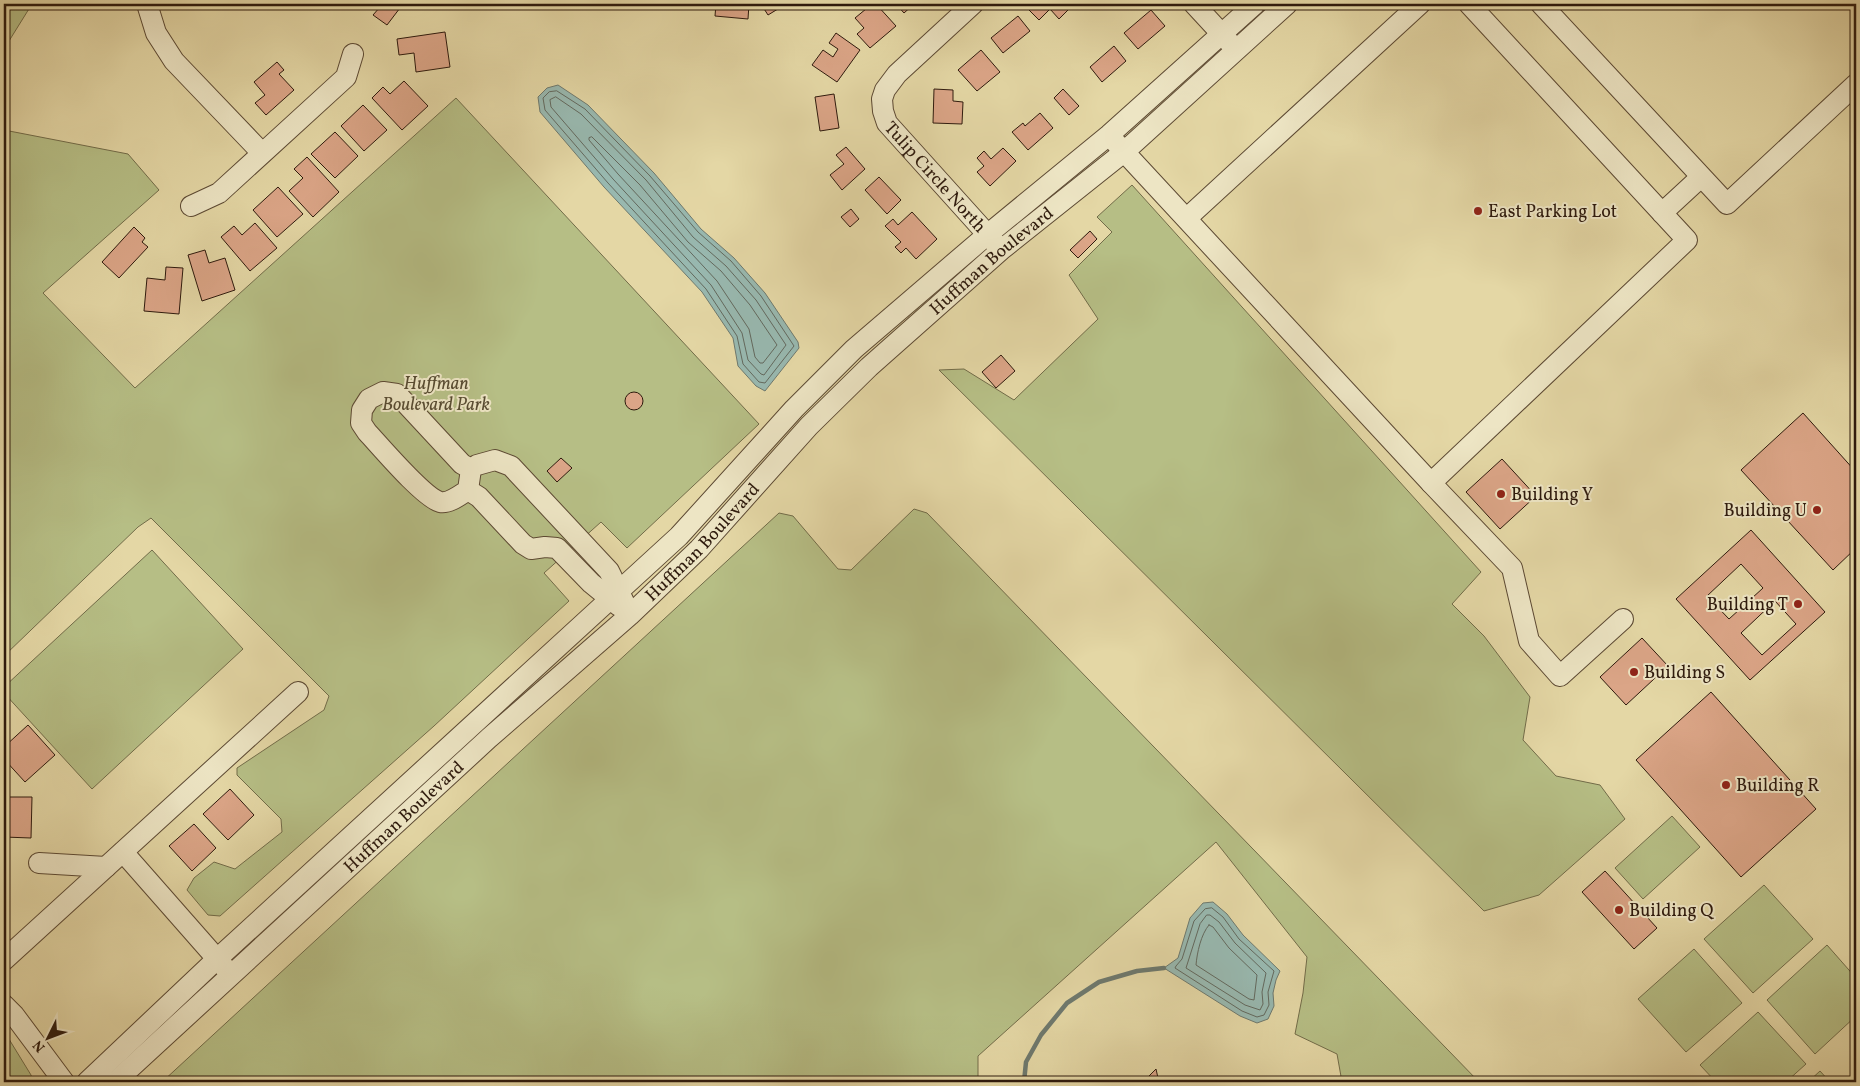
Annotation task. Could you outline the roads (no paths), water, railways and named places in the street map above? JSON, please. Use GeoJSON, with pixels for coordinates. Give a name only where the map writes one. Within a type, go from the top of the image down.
{"type":"FeatureCollection","features":[{"type":"Feature","properties":{"kind":"street"},"geometry":{"type":"LineString","coordinates":[[147,4],[156,33],[174,61],[262,153]]}},
{"type":"Feature","properties":{"kind":"street","name":"Tulip Circle North"},"geometry":{"type":"LineString","coordinates":[[973,4],[897,74],[885,90],[882,99],[883,111],[887,123],[1001,250]]}},
{"type":"Feature","properties":{"kind":"street"},"geometry":{"type":"LineString","coordinates":[[1194,4],[1236,50]]}},
{"type":"Feature","properties":{"kind":"street","name":"Huffman Boulevard"},"geometry":{"type":"LineString","coordinates":[[88,1082],[217,959],[679,536],[794,409],[854,349],[987,235],[1110,136],[1255,4]]}},
{"type":"Feature","properties":{"kind":"street","name":"Huffman Boulevard"},"geometry":{"type":"LineString","coordinates":[[115,1082],[489,738],[630,615],[699,550],[808,426],[869,367],[1001,250],[1124,152],[1287,4]]}},
{"type":"Feature","properties":{"kind":"street"},"geometry":{"type":"LineString","coordinates":[[1187,218],[1420,4]]}},
{"type":"Feature","properties":{"kind":"street"},"geometry":{"type":"LineString","coordinates":[[1431,483],[1687,240],[1469,4]]}},
{"type":"Feature","properties":{"kind":"street"},"geometry":{"type":"LineString","coordinates":[[1541,4],[1727,204],[1856,84]]}},
{"type":"Feature","properties":{"kind":"street"},"geometry":{"type":"LineString","coordinates":[[191,206],[219,192],[346,77],[352,54]]}},
{"type":"Feature","properties":{"kind":"street"},"geometry":{"type":"LineString","coordinates":[[1110,136],[1512,568],[1529,641],[1560,676],[1623,619]]}},
{"type":"Feature","properties":{"kind":"street"},"geometry":{"type":"LineString","coordinates":[[1662,213],[1702,177]]}},
{"type":"Feature","properties":{"kind":"street"},"geometry":{"type":"LineString","coordinates":[[472,469],[462,464],[397,394],[383,392],[369,399],[362,410],[362,423],[367,432],[427,495],[440,502],[449,501],[468,490],[472,469],[477,465],[495,460],[511,466],[609,571],[614,595]]}},
{"type":"Feature","properties":{"kind":"street"},"geometry":{"type":"LineString","coordinates":[[468,490],[479,497],[523,544],[531,549],[557,548],[614,595],[630,615]]}},
{"type":"Feature","properties":{"kind":"street"},"geometry":{"type":"LineString","coordinates":[[545,547],[556,538],[558,516]]}},
{"type":"Feature","properties":{"kind":"street"},"geometry":{"type":"LineString","coordinates":[[4,960],[298,692]]}},
{"type":"Feature","properties":{"kind":"street"},"geometry":{"type":"LineString","coordinates":[[123,852],[232,975]]}},
{"type":"Feature","properties":{"kind":"street"},"geometry":{"type":"LineString","coordinates":[[39,863],[106,868]]}},
{"type":"Feature","properties":{"kind":"street"},"geometry":{"type":"LineString","coordinates":[[4,1005],[14,1015],[64,1082]]}},
{"type":"Feature","properties":{"kind":"water"},"geometry":{"type":"Polygon","coordinates":[[[558,85],[588,105],[654,173],[701,229],[734,258],[765,293],[798,342],[799,348],[765,391],[756,386],[738,366],[733,338],[702,292],[604,187],[540,112],[538,97],[547,88],[558,85]]]}},
{"type":"Feature","properties":{"kind":"water"},"geometry":{"type":"Polygon","coordinates":[[[1213,902],[1227,914],[1243,935],[1280,971],[1273,993],[1274,1006],[1268,1019],[1257,1023],[1240,1016],[1164,968],[1178,958],[1190,918],[1203,903],[1213,902]]]}},
{"type":"Feature","properties":{"kind":"waterway"},"geometry":{"type":"LineString","coordinates":[[1024,1082],[1026,1062],[1041,1035],[1067,1003],[1099,982],[1137,971],[1164,968]]}},
{"type":"Feature","properties":{"kind":"place","name":"East Parking Lot"},"geometry":{"type":"Point","coordinates":[1478,211]}},
{"type":"Feature","properties":{"kind":"place","name":"Building Y"},"geometry":{"type":"Point","coordinates":[1501,494]}},
{"type":"Feature","properties":{"kind":"place","name":"Building U"},"geometry":{"type":"Point","coordinates":[1817,510]}},
{"type":"Feature","properties":{"kind":"place","name":"Building T"},"geometry":{"type":"Point","coordinates":[1798,604]}},
{"type":"Feature","properties":{"kind":"place","name":"Building S"},"geometry":{"type":"Point","coordinates":[1634,672]}},
{"type":"Feature","properties":{"kind":"place","name":"Building R"},"geometry":{"type":"Point","coordinates":[1726,785]}},
{"type":"Feature","properties":{"kind":"place","name":"Building Q"},"geometry":{"type":"Point","coordinates":[1619,910]}},
{"type":"Feature","properties":{"kind":"park label","name":"Huffman Boulevard Park"},"geometry":{"type":"Point","coordinates":[436,393]}}]}
